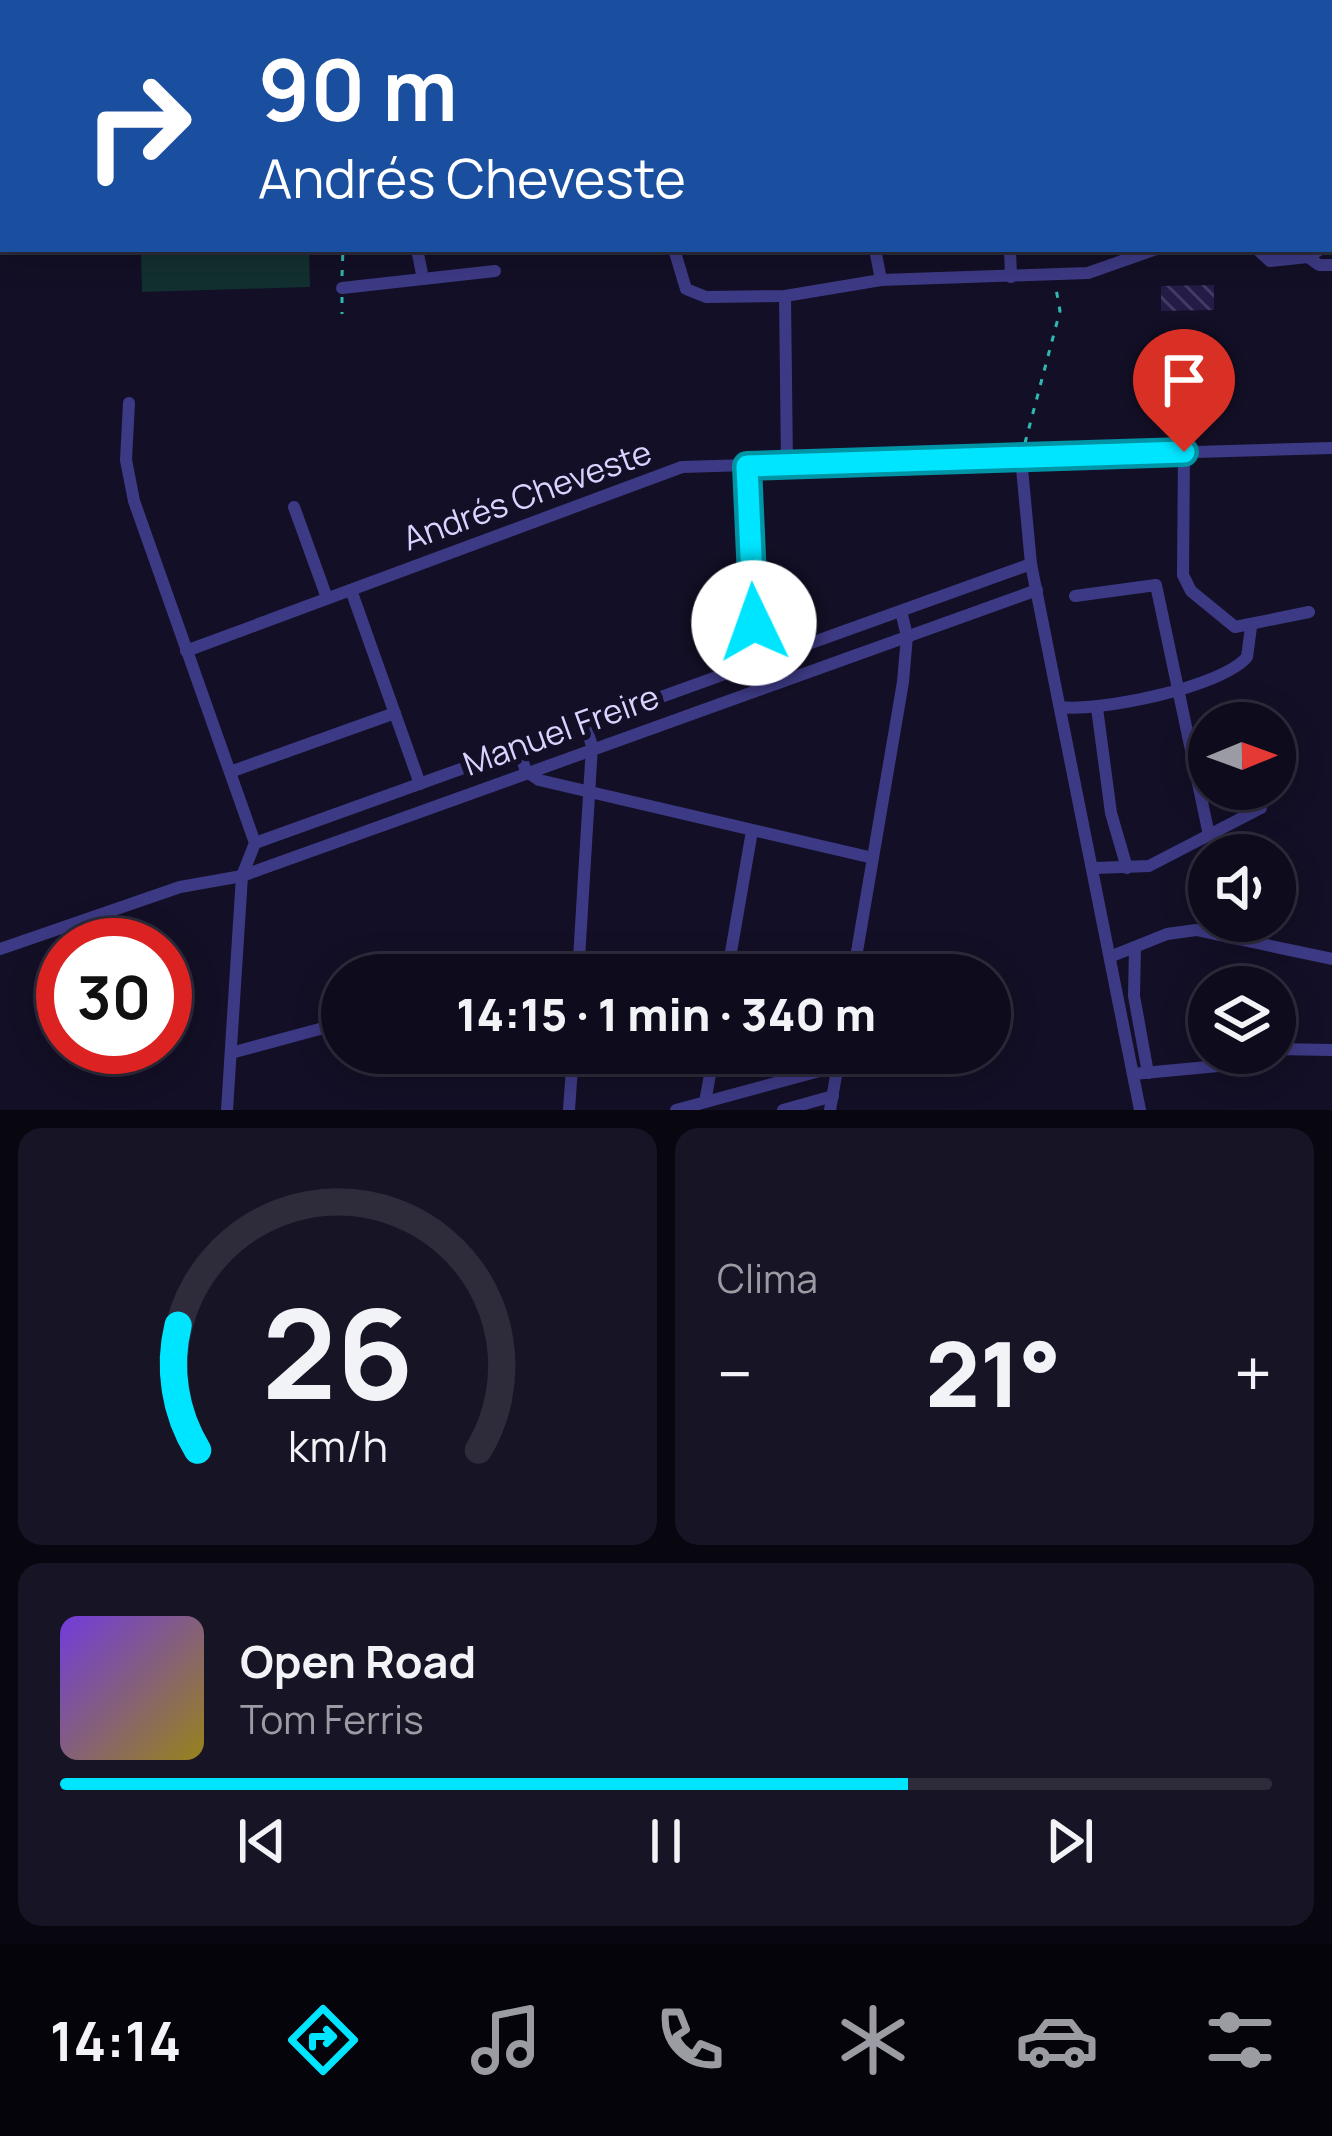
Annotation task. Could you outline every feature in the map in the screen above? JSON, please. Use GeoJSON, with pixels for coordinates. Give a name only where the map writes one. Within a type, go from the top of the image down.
{"type":"FeatureCollection","features":[{"type":"Feature","properties":{"kind":"street"},"geometry":{"type":"LineString","coordinates":[[1332,98],[1332,115]]}},
{"type":"Feature","properties":{"kind":"street"},"geometry":{"type":"LineString","coordinates":[[418,252],[423,279]]}},
{"type":"Feature","properties":{"kind":"street"},"geometry":{"type":"LineString","coordinates":[[675,252],[690,293],[785,296],[881,280],[1088,273],[1148,252]]}},
{"type":"Feature","properties":{"kind":"street"},"geometry":{"type":"LineString","coordinates":[[875,252],[881,280]]}},
{"type":"Feature","properties":{"kind":"street"},"geometry":{"type":"LineString","coordinates":[[1010,252],[1011,277]]}},
{"type":"Feature","properties":{"kind":"street"},"geometry":{"type":"LineString","coordinates":[[1260,252],[1270,261],[1307,252]]}},
{"type":"Feature","properties":{"kind":"street"},"geometry":{"type":"LineString","coordinates":[[342,288],[495,271]]}},
{"type":"Feature","properties":{"kind":"street"},"geometry":{"type":"LineString","coordinates":[[785,296],[788,465]]}},
{"type":"Feature","properties":{"kind":"street"},"geometry":{"type":"LineString","coordinates":[[129,403],[129,480],[255,843],[242,876],[227,1110]]}},
{"type":"Feature","properties":{"kind":"street","name":"Andrés Cheveste"},"geometry":{"type":"LineString","coordinates":[[185,651],[665,471],[1332,448]]}},
{"type":"Feature","properties":{"kind":"street"},"geometry":{"type":"LineString","coordinates":[[1184,452],[1183,575],[1191,591],[1227,624],[1251,627],[1309,612]]}},
{"type":"Feature","properties":{"kind":"street"},"geometry":{"type":"LineString","coordinates":[[1021,458],[1036,590],[1140,1073]]}},
{"type":"Feature","properties":{"kind":"street"},"geometry":{"type":"LineString","coordinates":[[747,466],[756,662],[764,686]]}},
{"type":"Feature","properties":{"kind":"street"},"geometry":{"type":"LineString","coordinates":[[294,507],[327,598]]}},
{"type":"Feature","properties":{"kind":"street","name":"Manuel Freire"},"geometry":{"type":"LineString","coordinates":[[255,843],[1031,564]]}},
{"type":"Feature","properties":{"kind":"street"},"geometry":{"type":"LineString","coordinates":[[1075,596],[1156,585],[1209,834]]}},
{"type":"Feature","properties":{"kind":"street"},"geometry":{"type":"LineString","coordinates":[[351,590],[420,784]]}},
{"type":"Feature","properties":{"kind":"street","name":"Manuel Freire"},"geometry":{"type":"LineString","coordinates":[[0,950],[180,887],[242,876],[592,746],[1036,590]]}},
{"type":"Feature","properties":{"kind":"street"},"geometry":{"type":"LineString","coordinates":[[857,954],[907,636],[901,610]]}},
{"type":"Feature","properties":{"kind":"street"},"geometry":{"type":"LineString","coordinates":[[1060,706],[1097,708],[1238,668],[1252,644],[1251,627]]}},
{"type":"Feature","properties":{"kind":"street"},"geometry":{"type":"LineString","coordinates":[[1097,708],[1112,813],[1126,868]]}},
{"type":"Feature","properties":{"kind":"street"},"geometry":{"type":"LineString","coordinates":[[230,772],[395,713]]}},
{"type":"Feature","properties":{"kind":"street"},"geometry":{"type":"LineString","coordinates":[[579,954],[592,746],[585,724]]}},
{"type":"Feature","properties":{"kind":"street"},"geometry":{"type":"LineString","coordinates":[[518,748],[526,771],[539,781],[873,858]]}},
{"type":"Feature","properties":{"kind":"street"},"geometry":{"type":"LineString","coordinates":[[1211,834],[1257,810]]}},
{"type":"Feature","properties":{"kind":"street"},"geometry":{"type":"LineString","coordinates":[[731,954],[752,831]]}},
{"type":"Feature","properties":{"kind":"street"},"geometry":{"type":"LineString","coordinates":[[1096,868],[1163,861],[1188,847]]}},
{"type":"Feature","properties":{"kind":"street"},"geometry":{"type":"LineString","coordinates":[[1112,956],[1196,930],[1332,959]]}},
{"type":"Feature","properties":{"kind":"street"},"geometry":{"type":"LineString","coordinates":[[1135,947],[1140,1110]]}},
{"type":"Feature","properties":{"kind":"street"},"geometry":{"type":"LineString","coordinates":[[231,1053],[321,1029]]}},
{"type":"Feature","properties":{"kind":"street"},"geometry":{"type":"LineString","coordinates":[[1296,1051],[1332,1050]]}},
{"type":"Feature","properties":{"kind":"street"},"geometry":{"type":"LineString","coordinates":[[1140,1073],[1188,1069]]}},
{"type":"Feature","properties":{"kind":"street"},"geometry":{"type":"LineString","coordinates":[[569,1110],[572,1074]]}},
{"type":"Feature","properties":{"kind":"street"},"geometry":{"type":"LineString","coordinates":[[705,1102],[710,1074]]}},
{"type":"Feature","properties":{"kind":"street"},"geometry":{"type":"LineString","coordinates":[[676,1110],[792,1074]]}},
{"type":"Feature","properties":{"kind":"street"},"geometry":{"type":"LineString","coordinates":[[783,1110],[831,1103]]}},
{"type":"Feature","properties":{"kind":"path"},"geometry":{"type":"LineString","coordinates":[[1021,458],[1060,310],[1054,276]]}},
{"type":"Feature","properties":{"kind":"green space"},"geometry":{"type":"Polygon","coordinates":[[[141,252],[309,252],[310,287],[142,292],[141,252]]]}},
{"type":"Feature","properties":{"kind":"building"},"geometry":{"type":"Polygon","coordinates":[[[1214,285],[1214,310],[1161,311],[1161,286],[1214,285]]]}},
{"type":"Feature","properties":{"kind":"route"},"geometry":{"type":"LineString","coordinates":[[754,623],[747,466],[1184,452]]}}]}
